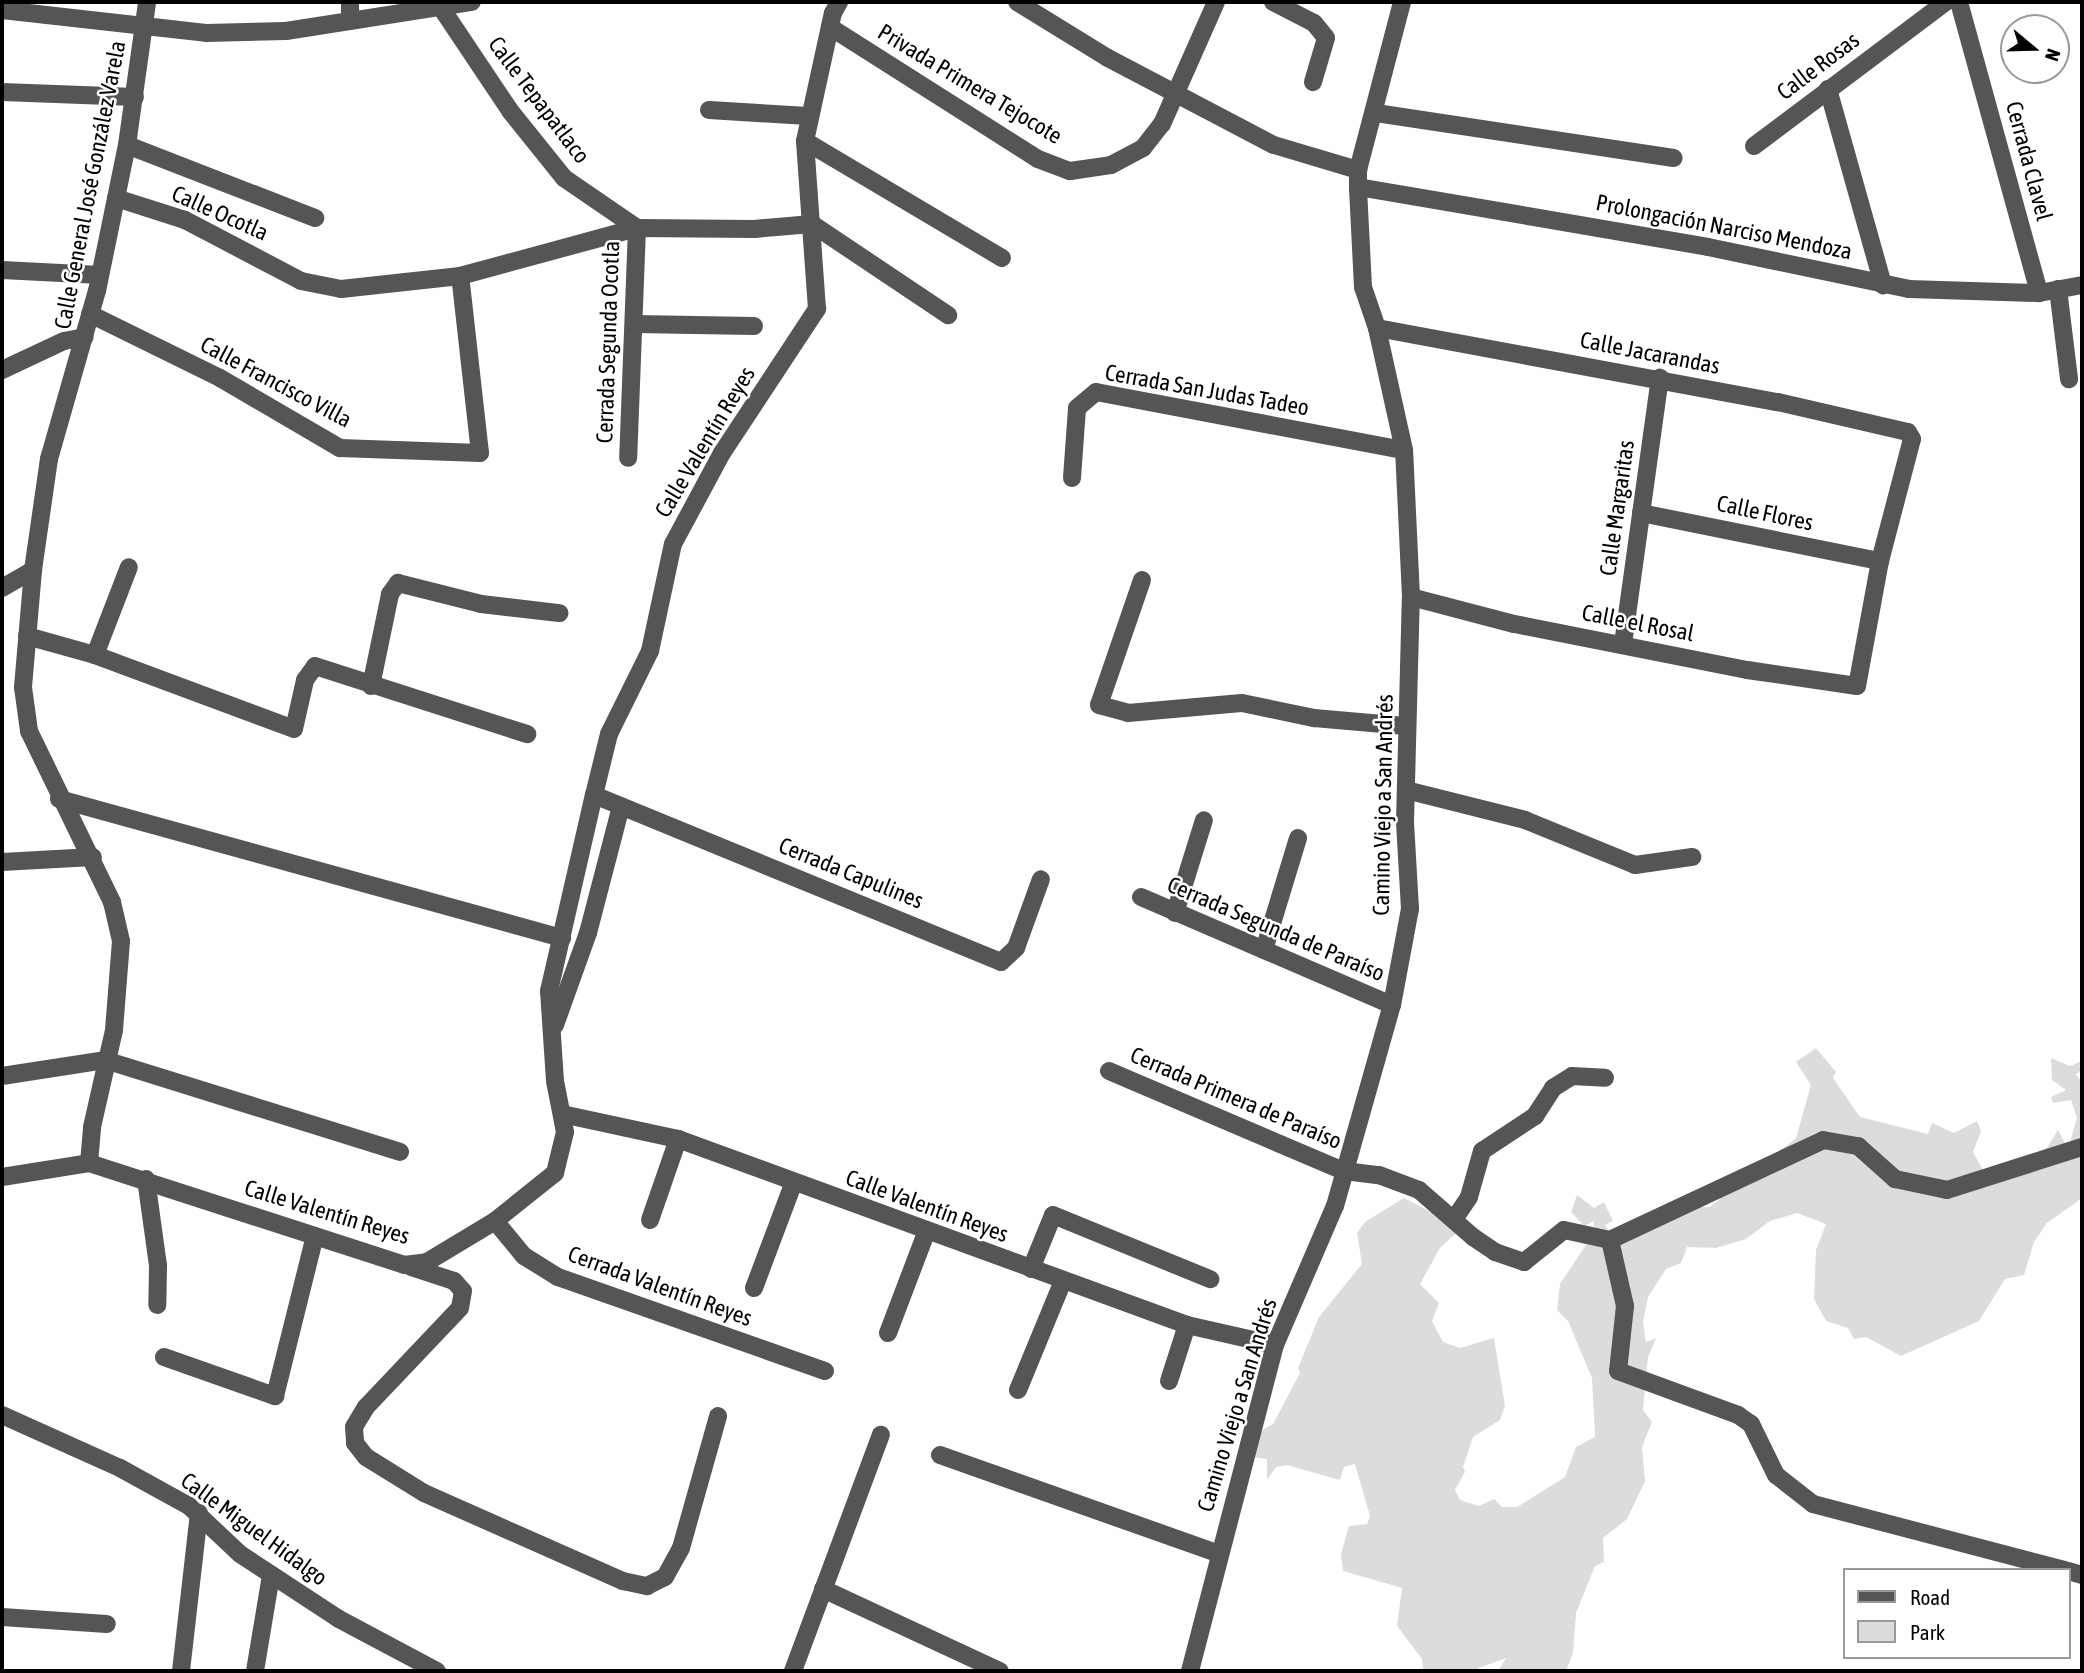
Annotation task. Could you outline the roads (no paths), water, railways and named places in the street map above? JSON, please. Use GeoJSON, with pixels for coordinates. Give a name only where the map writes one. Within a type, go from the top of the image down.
{"type":"FeatureCollection","features":[{"type":"Feature","properties":{"kind":"street","name":"Calle General José González Varela"},"geometry":{"type":"LineString","coordinates":[[89,1163],[119,992],[121,941],[112,902],[93,857],[59,799],[29,731],[23,687],[33,570],[49,459],[85,337],[100,275],[127,145],[146,26],[147,2]]}},
{"type":"Feature","properties":{"kind":"street"},"geometry":{"type":"LineString","coordinates":[[350,2],[350,21]]}},
{"type":"Feature","properties":{"kind":"street"},"geometry":{"type":"LineString","coordinates":[[2,9],[146,26],[233,32],[286,31],[350,21],[411,7],[442,9],[472,2]]}},
{"type":"Feature","properties":{"kind":"street","name":"Calle Valentín Reyes"},"geometry":{"type":"LineString","coordinates":[[2,1177],[89,1163],[146,1179],[404,1265],[427,1262],[495,1222],[555,1173],[565,1132],[551,1038],[550,991],[594,794],[609,734],[650,651],[673,544],[722,453],[817,309],[805,141],[808,116],[830,27],[839,2]]}},
{"type":"Feature","properties":{"kind":"street","name":"Prolongación Narciso Mendoza"},"geometry":{"type":"LineString","coordinates":[[1017,2],[1108,58],[1175,90],[1274,145],[1332,166],[1358,179],[1708,247],[1883,285],[2039,293],[2082,285]]}},
{"type":"Feature","properties":{"kind":"street","name":"Privada Primera Tejocote"},"geometry":{"type":"LineString","coordinates":[[830,27],[1038,159],[1070,171],[1111,165],[1143,148],[1162,124],[1216,2]]}},
{"type":"Feature","properties":{"kind":"street"},"geometry":{"type":"LineString","coordinates":[[1273,2],[1314,23],[1326,37],[1313,82]]}},
{"type":"Feature","properties":{"kind":"street","name":"Camino Viejo a San Andrés"},"geometry":{"type":"LineString","coordinates":[[1190,1671],[1275,1345],[1331,1217],[1392,1005],[1410,909],[1406,726],[1410,597],[1404,450],[1377,328],[1363,286],[1358,179],[1402,2]]}},
{"type":"Feature","properties":{"kind":"street","name":"Calle Rosas"},"geometry":{"type":"LineString","coordinates":[[1754,146],[1946,2]]}},
{"type":"Feature","properties":{"kind":"street","name":"Cerrada Clavel"},"geometry":{"type":"LineString","coordinates":[[1959,2],[2039,293]]}},
{"type":"Feature","properties":{"kind":"street","name":"Calle Tepapatlaco"},"geometry":{"type":"LineString","coordinates":[[442,9],[511,112],[564,178],[638,228]]}},
{"type":"Feature","properties":{"kind":"street"},"geometry":{"type":"LineString","coordinates":[[1828,89],[1883,285]]}},
{"type":"Feature","properties":{"kind":"street"},"geometry":{"type":"LineString","coordinates":[[2,92],[135,97]]}},
{"type":"Feature","properties":{"kind":"street"},"geometry":{"type":"LineString","coordinates":[[709,110],[808,116]]}},
{"type":"Feature","properties":{"kind":"street"},"geometry":{"type":"LineString","coordinates":[[1376,113],[1674,158]]}},
{"type":"Feature","properties":{"kind":"street"},"geometry":{"type":"LineString","coordinates":[[805,141],[1002,258]]}},
{"type":"Feature","properties":{"kind":"street"},"geometry":{"type":"LineString","coordinates":[[127,145],[315,218]]}},
{"type":"Feature","properties":{"kind":"street","name":"Calle Ocotla"},"geometry":{"type":"LineString","coordinates":[[116,198],[186,220],[274,263],[301,281],[341,289],[460,276]]}},
{"type":"Feature","properties":{"kind":"street"},"geometry":{"type":"LineString","coordinates":[[460,276],[638,228],[754,229],[812,224],[948,316]]}},
{"type":"Feature","properties":{"kind":"street","name":"Cerrada Segunda Ocotla"},"geometry":{"type":"LineString","coordinates":[[628,458],[638,228]]}},
{"type":"Feature","properties":{"kind":"street"},"geometry":{"type":"LineString","coordinates":[[2,270],[100,275]]}},
{"type":"Feature","properties":{"kind":"street","name":"Calle Francisco Villa"},"geometry":{"type":"LineString","coordinates":[[90,314],[220,378],[340,448],[481,453],[460,276]]}},
{"type":"Feature","properties":{"kind":"street"},"geometry":{"type":"LineString","coordinates":[[2058,289],[2069,379]]}},
{"type":"Feature","properties":{"kind":"street"},"geometry":{"type":"LineString","coordinates":[[635,324],[754,326]]}},
{"type":"Feature","properties":{"kind":"street","name":"Calle Jacarandas"},"geometry":{"type":"LineString","coordinates":[[1377,328],[1660,379],[1910,434],[1880,561]]}},
{"type":"Feature","properties":{"kind":"street"},"geometry":{"type":"LineString","coordinates":[[2,370],[64,341],[85,337]]}},
{"type":"Feature","properties":{"kind":"street","name":"Calle Margaritas"},"geometry":{"type":"LineString","coordinates":[[1623,644],[1660,379]]}},
{"type":"Feature","properties":{"kind":"street","name":"Cerrada San Judas Tadeo"},"geometry":{"type":"LineString","coordinates":[[1072,478],[1077,408],[1096,392],[1404,450]]}},
{"type":"Feature","properties":{"kind":"street","name":"Calle Flores"},"geometry":{"type":"LineString","coordinates":[[1641,513],[1880,561]]}},
{"type":"Feature","properties":{"kind":"street","name":"Calle el Rosal"},"geometry":{"type":"LineString","coordinates":[[1410,597],[1514,624],[1747,670],[1857,686],[1880,561]]}},
{"type":"Feature","properties":{"kind":"street"},"geometry":{"type":"LineString","coordinates":[[95,655],[130,567]]}},
{"type":"Feature","properties":{"kind":"street"},"geometry":{"type":"LineString","coordinates":[[2,588],[33,570]]}},
{"type":"Feature","properties":{"kind":"street"},"geometry":{"type":"LineString","coordinates":[[1142,580],[1099,705],[1128,713],[1242,703],[1314,718],[1406,726]]}},
{"type":"Feature","properties":{"kind":"street"},"geometry":{"type":"LineString","coordinates":[[371,686],[390,594],[398,583],[481,604],[559,613]]}},
{"type":"Feature","properties":{"kind":"street"},"geometry":{"type":"LineString","coordinates":[[27,636],[95,655],[294,729],[309,669],[323,667],[371,686],[527,734]]}},
{"type":"Feature","properties":{"kind":"street"},"geometry":{"type":"LineString","coordinates":[[1406,790],[1525,820],[1635,865],[1692,857]]}},
{"type":"Feature","properties":{"kind":"street","name":"Cerrada Capulines"},"geometry":{"type":"LineString","coordinates":[[594,794],[1001,961],[1016,948],[1041,879]]}},
{"type":"Feature","properties":{"kind":"street"},"geometry":{"type":"LineString","coordinates":[[59,799],[562,938]]}},
{"type":"Feature","properties":{"kind":"street"},"geometry":{"type":"LineString","coordinates":[[551,1038],[588,933],[621,806]]}},
{"type":"Feature","properties":{"kind":"street"},"geometry":{"type":"LineString","coordinates":[[1175,913],[1204,820]]}},
{"type":"Feature","properties":{"kind":"street"},"geometry":{"type":"LineString","coordinates":[[1264,950],[1298,838]]}},
{"type":"Feature","properties":{"kind":"street"},"geometry":{"type":"LineString","coordinates":[[2,862],[93,857]]}},
{"type":"Feature","properties":{"kind":"street","name":"Cerrada Segunda de Paraíso"},"geometry":{"type":"LineString","coordinates":[[1141,897],[1392,1005]]}},
{"type":"Feature","properties":{"kind":"street"},"geometry":{"type":"LineString","coordinates":[[2,1076],[105,1060],[400,1152]]}},
{"type":"Feature","properties":{"kind":"street","name":"Cerrada Primera de Paraíso"},"geometry":{"type":"LineString","coordinates":[[1109,1071],[1344,1171],[1379,1175],[1419,1190],[1495,1252],[1524,1262],[1564,1230],[1610,1240]]}},
{"type":"Feature","properties":{"kind":"street"},"geometry":{"type":"LineString","coordinates":[[1455,1218],[1469,1197],[1482,1151],[1535,1116],[1553,1088],[1572,1076],[1605,1078]]}},
{"type":"Feature","properties":{"kind":"street","name":"Calle Valentín Reyes"},"geometry":{"type":"LineString","coordinates":[[562,1114],[678,1139],[926,1233],[1186,1325],[1275,1345]]}},
{"type":"Feature","properties":{"kind":"street"},"geometry":{"type":"LineString","coordinates":[[650,1220],[678,1139]]}},
{"type":"Feature","properties":{"kind":"street"},"geometry":{"type":"LineString","coordinates":[[2058,1568],[1813,1504],[1776,1475],[1751,1424],[1738,1415],[1618,1371],[1625,1306],[1610,1240],[1823,1140],[1858,1146],[1895,1179],[1947,1190],[2082,1147]]}},
{"type":"Feature","properties":{"kind":"street"},"geometry":{"type":"LineString","coordinates":[[146,1179],[158,1266],[157,1305]]}},
{"type":"Feature","properties":{"kind":"street"},"geometry":{"type":"LineString","coordinates":[[754,1288],[793,1184]]}},
{"type":"Feature","properties":{"kind":"street"},"geometry":{"type":"LineString","coordinates":[[1031,1269],[1053,1214],[1210,1279]]}},
{"type":"Feature","properties":{"kind":"street","name":"Cerrada Valentín Reyes"},"geometry":{"type":"LineString","coordinates":[[495,1222],[524,1256],[558,1277],[825,1371]]}},
{"type":"Feature","properties":{"kind":"street"},"geometry":{"type":"LineString","coordinates":[[888,1333],[926,1233]]}},
{"type":"Feature","properties":{"kind":"street"},"geometry":{"type":"LineString","coordinates":[[164,1357],[275,1396],[315,1236]]}},
{"type":"Feature","properties":{"kind":"street"},"geometry":{"type":"LineString","coordinates":[[404,1265],[454,1281],[463,1291],[460,1308],[366,1407],[354,1427],[355,1443],[366,1457],[424,1493],[623,1581],[647,1586],[665,1577],[681,1548],[718,1416]]}},
{"type":"Feature","properties":{"kind":"street"},"geometry":{"type":"LineString","coordinates":[[1018,1390],[1063,1281]]}},
{"type":"Feature","properties":{"kind":"street"},"geometry":{"type":"LineString","coordinates":[[1169,1381],[1186,1325]]}},
{"type":"Feature","properties":{"kind":"street","name":"Calle Miguel Hidalgo"},"geometry":{"type":"LineString","coordinates":[[2,1415],[120,1468],[199,1513],[240,1554],[348,1624],[437,1671]]}},
{"type":"Feature","properties":{"kind":"street"},"geometry":{"type":"LineString","coordinates":[[793,1671],[881,1435]]}},
{"type":"Feature","properties":{"kind":"street"},"geometry":{"type":"LineString","coordinates":[[940,1455],[1220,1554]]}},
{"type":"Feature","properties":{"kind":"street"},"geometry":{"type":"LineString","coordinates":[[181,1671],[199,1513]]}},
{"type":"Feature","properties":{"kind":"street"},"geometry":{"type":"LineString","coordinates":[[255,1671],[271,1574]]}},
{"type":"Feature","properties":{"kind":"street"},"geometry":{"type":"LineString","coordinates":[[823,1589],[1000,1671]]}},
{"type":"Feature","properties":{"kind":"street"},"geometry":{"type":"LineString","coordinates":[[2,1617],[107,1624]]}}]}
